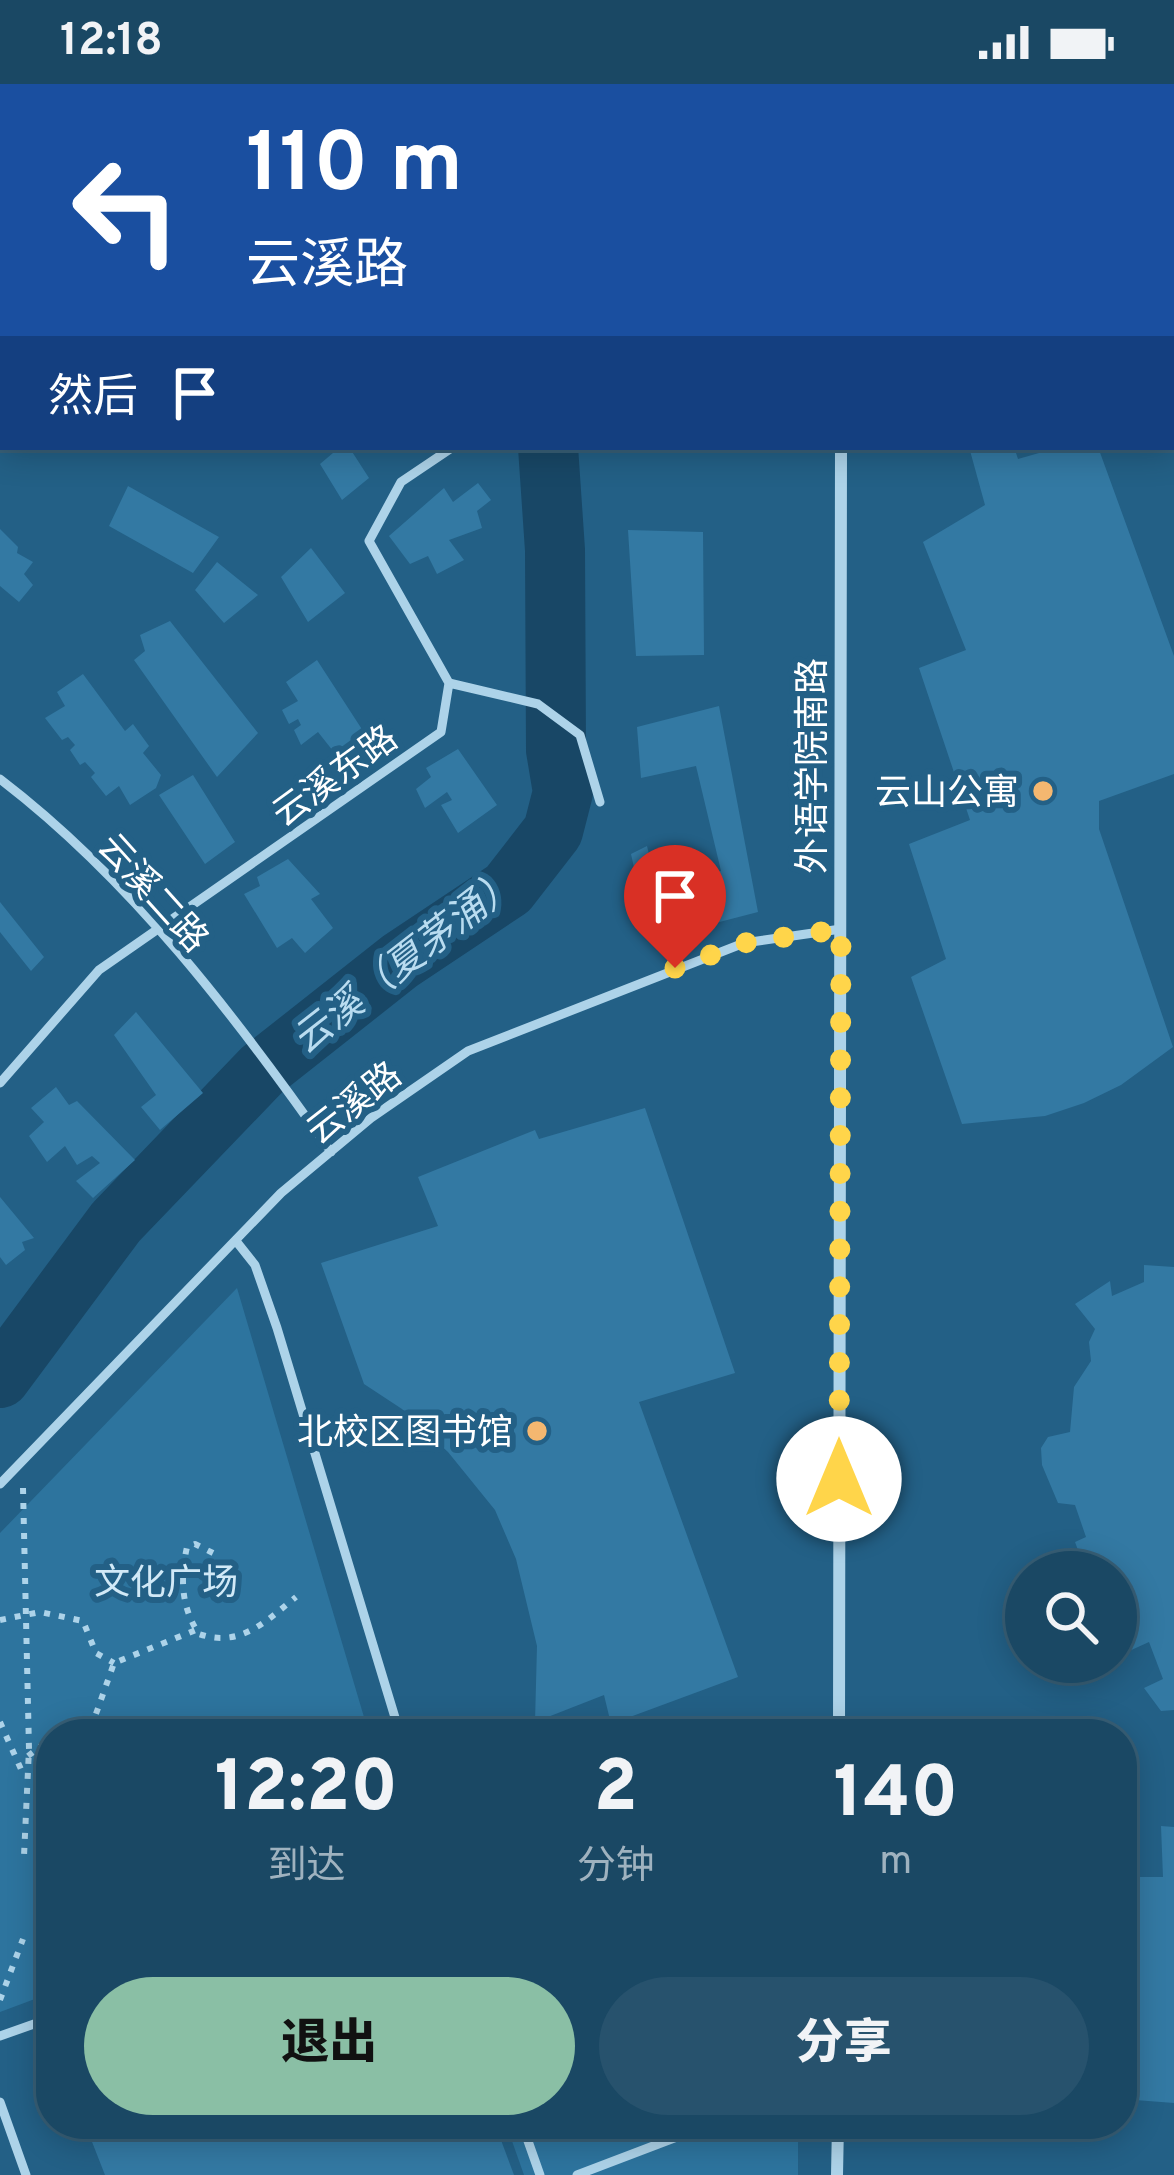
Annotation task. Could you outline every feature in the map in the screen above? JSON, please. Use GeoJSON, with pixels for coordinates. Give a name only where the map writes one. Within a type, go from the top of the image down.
{"type":"FeatureCollection","features":[{"type":"Feature","properties":{"kind":"street","name":"外语学院南路"},"geometry":{"type":"LineString","coordinates":[[839,1719],[842,450]]}},
{"type":"Feature","properties":{"kind":"street"},"geometry":{"type":"LineString","coordinates":[[837,2175],[838,2139]]}},
{"type":"Feature","properties":{"kind":"lane"},"geometry":{"type":"LineString","coordinates":[[449,450],[401,482],[370,541],[449,683],[538,704],[580,735],[600,802]]}},
{"type":"Feature","properties":{"kind":"lane","name":"云溪东路"},"geometry":{"type":"LineString","coordinates":[[0,1083],[99,970],[440,732],[449,683]]}},
{"type":"Feature","properties":{"kind":"lane","name":"云溪二路"},"geometry":{"type":"LineString","coordinates":[[0,779],[99,866],[260,1050],[331,1152]]}},
{"type":"Feature","properties":{"kind":"lane","name":"云溪路"},"geometry":{"type":"LineString","coordinates":[[0,1484],[236,1241],[331,1152],[468,1051],[744,943],[841,929]]}},
{"type":"Feature","properties":{"kind":"lane"},"geometry":{"type":"LineString","coordinates":[[236,1241],[255,1265],[277,1328],[395,1719]]}},
{"type":"Feature","properties":{"kind":"lane"},"geometry":{"type":"LineString","coordinates":[[0,2036],[36,2023]]}},
{"type":"Feature","properties":{"kind":"lane"},"geometry":{"type":"LineString","coordinates":[[0,2102],[26,2175]]}},
{"type":"Feature","properties":{"kind":"lane"},"geometry":{"type":"LineString","coordinates":[[527,2139],[540,2175]]}},
{"type":"Feature","properties":{"kind":"lane"},"geometry":{"type":"LineString","coordinates":[[577,2175],[672,2139]]}},
{"type":"Feature","properties":{"kind":"path"},"geometry":{"type":"LineString","coordinates":[[23,1462],[28,1756],[24,1856]]}},
{"type":"Feature","properties":{"kind":"path"},"geometry":{"type":"LineString","coordinates":[[213,1553],[206,1546],[187,1547],[183,1602],[196,1630],[218,1640],[242,1637],[296,1597]]}},
{"type":"Feature","properties":{"kind":"path"},"geometry":{"type":"LineString","coordinates":[[0,1620],[25,1615],[83,1622],[96,1653],[114,1663]]}},
{"type":"Feature","properties":{"kind":"path"},"geometry":{"type":"LineString","coordinates":[[94,1719],[114,1663],[196,1630]]}},
{"type":"Feature","properties":{"kind":"path"},"geometry":{"type":"LineString","coordinates":[[0,1722],[17,1751],[26,1785]]}},
{"type":"Feature","properties":{"kind":"path"},"geometry":{"type":"LineString","coordinates":[[28,1756],[36,1750]]}},
{"type":"Feature","properties":{"kind":"path"},"geometry":{"type":"LineString","coordinates":[[0,2000],[23,1939]]}},
{"type":"Feature","properties":{"kind":"green space","name":"文化广场"},"geometry":{"type":"Polygon","coordinates":[[[237,1288],[365,1719],[36,1719],[36,1999],[0,2012],[0,1533],[237,1288]]]}},
{"type":"Feature","properties":{"kind":"green space"},"geometry":{"type":"Polygon","coordinates":[[[511,2139],[798,2139],[798,2175],[524,2175],[511,2139]]]}},
{"type":"Feature","properties":{"kind":"building"},"geometry":{"type":"Polygon","coordinates":[[[336,450],[351,450],[369,478],[342,500],[320,464],[336,450]]]}},
{"type":"Feature","properties":{"kind":"building","name":"云山公寓"},"geometry":{"type":"Polygon","coordinates":[[[970,450],[1015,450],[1018,459],[1050,450],[1099,450],[1174,656],[1174,774],[1099,801],[1099,829],[1173,1047],[1121,1085],[1084,1103],[1045,1116],[962,1124],[911,977],[946,959],[909,844],[970,820],[919,668],[966,650],[923,542],[985,505],[970,450]]]}},
{"type":"Feature","properties":{"kind":"building"},"geometry":{"type":"Polygon","coordinates":[[[478,483],[491,500],[477,511],[482,528],[449,540],[464,560],[437,574],[428,556],[410,564],[389,536],[444,488],[453,502],[478,483]]]}},
{"type":"Feature","properties":{"kind":"building"},"geometry":{"type":"Polygon","coordinates":[[[128,486],[219,537],[193,573],[109,526],[128,486]]]}},
{"type":"Feature","properties":{"kind":"building"},"geometry":{"type":"Polygon","coordinates":[[[0,529],[18,547],[17,553],[33,562],[24,574],[33,585],[19,602],[0,586],[0,529]]]}},
{"type":"Feature","properties":{"kind":"building"},"geometry":{"type":"Polygon","coordinates":[[[628,530],[703,532],[704,655],[636,656],[628,530]]]}},
{"type":"Feature","properties":{"kind":"building"},"geometry":{"type":"Polygon","coordinates":[[[311,548],[345,593],[308,622],[281,577],[311,548]]]}},
{"type":"Feature","properties":{"kind":"building"},"geometry":{"type":"Polygon","coordinates":[[[217,562],[258,595],[224,623],[195,590],[217,562]]]}},
{"type":"Feature","properties":{"kind":"building"},"geometry":{"type":"Polygon","coordinates":[[[170,621],[258,733],[217,777],[134,660],[145,651],[140,635],[170,621]]]}},
{"type":"Feature","properties":{"kind":"building"},"geometry":{"type":"Polygon","coordinates":[[[317,660],[365,734],[337,756],[318,732],[301,745],[294,730],[301,725],[298,719],[289,724],[282,710],[298,701],[286,682],[317,660]]]}},
{"type":"Feature","properties":{"kind":"building"},"geometry":{"type":"Polygon","coordinates":[[[83,674],[125,731],[133,724],[149,746],[143,753],[161,775],[156,788],[130,805],[119,786],[106,796],[91,777],[95,773],[85,762],[80,765],[70,750],[75,745],[68,737],[62,740],[45,718],[65,706],[57,692],[83,674]]]}},
{"type":"Feature","properties":{"kind":"building"},"geometry":{"type":"Polygon","coordinates":[[[719,706],[758,912],[650,940],[631,854],[647,846],[657,888],[721,871],[696,766],[641,778],[637,727],[719,706]]]}},
{"type":"Feature","properties":{"kind":"building"},"geometry":{"type":"Polygon","coordinates":[[[458,749],[497,805],[458,833],[441,805],[452,800],[447,792],[425,808],[416,789],[431,777],[426,768],[458,749]]]}},
{"type":"Feature","properties":{"kind":"building"},"geometry":{"type":"Polygon","coordinates":[[[193,775],[235,842],[205,864],[159,795],[193,775]]]}},
{"type":"Feature","properties":{"kind":"building"},"geometry":{"type":"Polygon","coordinates":[[[288,859],[320,894],[311,899],[333,928],[305,953],[292,938],[277,948],[244,894],[260,886],[257,877],[288,859]]]}},
{"type":"Feature","properties":{"kind":"building"},"geometry":{"type":"Polygon","coordinates":[[[0,902],[44,957],[31,971],[0,932],[0,902]]]}},
{"type":"Feature","properties":{"kind":"building"},"geometry":{"type":"Polygon","coordinates":[[[136,1012],[203,1093],[160,1130],[141,1107],[156,1095],[114,1035],[136,1012]]]}},
{"type":"Feature","properties":{"kind":"building"},"geometry":{"type":"Polygon","coordinates":[[[56,1087],[69,1105],[77,1101],[135,1160],[93,1198],[76,1181],[100,1163],[92,1156],[77,1165],[65,1146],[47,1162],[29,1136],[44,1122],[31,1108],[56,1087]]]}},
{"type":"Feature","properties":{"kind":"building","name":"北校区图书馆"},"geometry":{"type":"Polygon","coordinates":[[[645,1108],[735,1373],[639,1402],[738,1677],[625,1719],[610,1719],[604,1695],[535,1719],[537,1646],[516,1559],[495,1510],[448,1452],[402,1409],[364,1384],[321,1263],[438,1226],[418,1177],[535,1130],[539,1139],[645,1108]]]}},
{"type":"Feature","properties":{"kind":"building"},"geometry":{"type":"Polygon","coordinates":[[[0,1197],[34,1238],[22,1242],[25,1250],[6,1265],[0,1257],[0,1197]]]}},
{"type":"Feature","properties":{"kind":"building"},"geometry":{"type":"Polygon","coordinates":[[[1144,1265],[1174,1267],[1174,1710],[1161,1711],[1144,1688],[1163,1679],[1149,1642],[1137,1647],[1137,1551],[1078,1551],[1075,1542],[1086,1537],[1075,1505],[1058,1503],[1042,1465],[1041,1448],[1048,1437],[1070,1432],[1074,1387],[1091,1361],[1089,1342],[1095,1329],[1075,1304],[1110,1281],[1112,1296],[1144,1282],[1144,1265]]]}},
{"type":"Feature","properties":{"kind":"building"},"geometry":{"type":"Polygon","coordinates":[[[1161,1826],[1174,1827],[1174,2103],[1137,2100],[1137,1877],[1163,1877],[1161,1826]]]}},
{"type":"Feature","properties":{"kind":"building"},"geometry":{"type":"Polygon","coordinates":[[[91,2139],[501,2139],[514,2175],[105,2175],[91,2139]]]}},
{"type":"Feature","properties":{"kind":"waterway","name":"云溪（夏茅涌）"},"geometry":{"type":"LineString","coordinates":[[0,1378],[116,1222],[262,1070],[400,961],[508,889],[553,831],[563,792],[556,750],[555,550],[548,450]]}},
{"type":"Feature","properties":{"kind":"place","name":"云山公寓"},"geometry":{"type":"Point","coordinates":[1043,791]}},
{"type":"Feature","properties":{"kind":"place","name":"北校区图书馆"},"geometry":{"type":"Point","coordinates":[537,1431]}},
{"type":"Feature","properties":{"kind":"route"},"geometry":{"type":"LineString","coordinates":[[675,968],[744,943],[841,929],[839,1479]]}}]}
